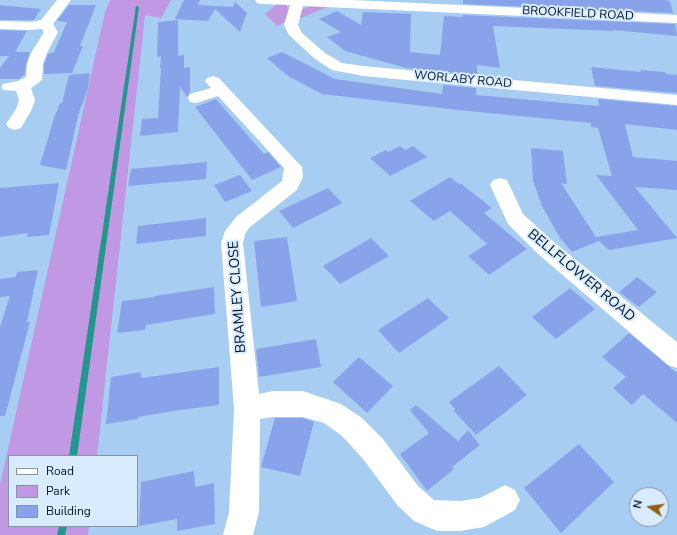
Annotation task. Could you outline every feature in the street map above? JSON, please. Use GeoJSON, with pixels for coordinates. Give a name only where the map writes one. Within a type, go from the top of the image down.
{"type":"FeatureCollection","features":[{"type":"Feature","properties":{"kind":"street"},"geometry":{"type":"LineString","coordinates":[[0,25],[31,26],[46,24],[64,0]]}},
{"type":"Feature","properties":{"kind":"street","name":"BROOKFIELD ROAD"},"geometry":{"type":"LineString","coordinates":[[262,0],[677,19]]}},
{"type":"Feature","properties":{"kind":"street","name":"WORLABY ROAD"},"geometry":{"type":"LineString","coordinates":[[298,2],[293,14],[291,25],[296,36],[320,56],[338,66],[363,71],[677,100]]}},
{"type":"Feature","properties":{"kind":"street"},"geometry":{"type":"LineString","coordinates":[[15,124],[24,109],[27,100],[15,87],[34,79],[35,64],[39,53],[52,32],[46,24]]}},
{"type":"Feature","properties":{"kind":"street","name":"BRAMLEY CLOSE"},"geometry":{"type":"LineString","coordinates":[[196,98],[217,85],[293,167],[293,177],[290,185],[243,222],[235,231],[232,243],[246,409],[244,512],[238,535]]}},
{"type":"Feature","properties":{"kind":"street","name":"BELLFLOWER ROAD"},"geometry":{"type":"LineString","coordinates":[[500,185],[515,219],[546,248],[677,357]]}},
{"type":"Feature","properties":{"kind":"street"},"geometry":{"type":"LineString","coordinates":[[246,409],[273,404],[303,404],[332,413],[352,427],[373,449],[408,496],[424,511],[437,516],[460,516],[484,512],[505,500]]}},
{"type":"Feature","properties":{"kind":"green space"},"geometry":{"type":"Polygon","coordinates":[[[110,0],[171,0],[161,18],[145,15],[97,455],[8,455],[8,527],[89,527],[88,535],[0,535],[0,485],[105,12],[110,0]]]}},
{"type":"Feature","properties":{"kind":"green space"},"geometry":{"type":"Polygon","coordinates":[[[277,4],[285,4],[289,9],[284,23],[277,26],[265,14],[277,4]]]}},
{"type":"Feature","properties":{"kind":"green space"},"geometry":{"type":"Polygon","coordinates":[[[312,5],[330,6],[294,21],[299,11],[312,5]]]}},
{"type":"Feature","properties":{"kind":"building"},"geometry":{"type":"Polygon","coordinates":[[[184,0],[200,0],[198,5],[233,7],[235,2],[247,13],[240,32],[215,9],[208,21],[175,19],[184,0]]]}},
{"type":"Feature","properties":{"kind":"building"},"geometry":{"type":"Polygon","coordinates":[[[463,0],[664,0],[670,1],[673,13],[463,4],[463,0]]]}},
{"type":"Feature","properties":{"kind":"building"},"geometry":{"type":"Polygon","coordinates":[[[0,5],[41,9],[34,20],[0,20],[0,5]]]}},
{"type":"Feature","properties":{"kind":"building"},"geometry":{"type":"Polygon","coordinates":[[[69,5],[96,5],[80,46],[83,46],[72,73],[44,74],[44,64],[48,54],[54,52],[67,22],[57,21],[69,5]]]}},
{"type":"Feature","properties":{"kind":"building"},"geometry":{"type":"Polygon","coordinates":[[[337,11],[361,25],[363,12],[411,14],[410,52],[440,55],[444,16],[463,17],[463,15],[675,24],[677,36],[612,30],[613,31],[493,26],[500,68],[477,65],[477,75],[406,68],[345,51],[327,37],[341,32],[319,19],[337,11]]]}},
{"type":"Feature","properties":{"kind":"building"},"geometry":{"type":"Polygon","coordinates":[[[178,20],[178,56],[184,55],[184,68],[190,67],[190,92],[187,97],[180,87],[178,132],[140,136],[142,119],[158,118],[161,56],[157,57],[158,22],[178,20]]]}},
{"type":"Feature","properties":{"kind":"building"},"geometry":{"type":"Polygon","coordinates":[[[0,30],[27,31],[15,52],[30,52],[26,64],[25,74],[19,79],[0,79],[0,68],[9,56],[0,56],[0,30]]]}},
{"type":"Feature","properties":{"kind":"building"},"geometry":{"type":"Polygon","coordinates":[[[282,52],[335,79],[442,94],[443,85],[476,88],[476,95],[587,105],[599,106],[598,99],[677,106],[677,130],[625,124],[633,157],[677,161],[677,190],[635,187],[677,238],[609,250],[599,241],[572,252],[560,238],[542,206],[533,181],[531,148],[563,151],[567,184],[561,183],[596,237],[638,230],[596,175],[612,176],[598,128],[591,127],[591,123],[458,110],[322,94],[288,76],[267,58],[282,52]]]}},
{"type":"Feature","properties":{"kind":"building"},"geometry":{"type":"Polygon","coordinates":[[[591,67],[641,72],[640,70],[665,72],[666,74],[677,75],[677,93],[595,86],[591,67]]]}},
{"type":"Feature","properties":{"kind":"building"},"geometry":{"type":"Polygon","coordinates":[[[90,73],[88,88],[78,116],[66,170],[40,165],[54,118],[60,103],[62,103],[69,75],[90,73]]]}},
{"type":"Feature","properties":{"kind":"building"},"geometry":{"type":"Polygon","coordinates":[[[216,99],[264,154],[268,152],[281,167],[252,180],[195,107],[216,99]]]}},
{"type":"Feature","properties":{"kind":"building"},"geometry":{"type":"Polygon","coordinates":[[[400,146],[405,150],[413,146],[427,157],[390,176],[370,158],[386,150],[388,152],[400,146]]]}},
{"type":"Feature","properties":{"kind":"building"},"geometry":{"type":"Polygon","coordinates":[[[207,162],[206,179],[128,186],[131,169],[207,162]]]}},
{"type":"Feature","properties":{"kind":"building"},"geometry":{"type":"Polygon","coordinates":[[[240,175],[252,191],[225,202],[214,185],[240,175]]]}},
{"type":"Feature","properties":{"kind":"building"},"geometry":{"type":"Polygon","coordinates":[[[450,177],[492,208],[484,213],[527,249],[489,275],[468,256],[487,244],[450,211],[434,221],[410,201],[450,177]]]}},
{"type":"Feature","properties":{"kind":"building"},"geometry":{"type":"Polygon","coordinates":[[[59,183],[49,235],[27,237],[28,233],[0,237],[0,188],[59,183]]]}},
{"type":"Feature","properties":{"kind":"building"},"geometry":{"type":"Polygon","coordinates":[[[328,188],[342,203],[293,228],[279,211],[328,188]]]}},
{"type":"Feature","properties":{"kind":"building"},"geometry":{"type":"Polygon","coordinates":[[[206,218],[206,236],[136,244],[138,226],[206,218]]]}},
{"type":"Feature","properties":{"kind":"building"},"geometry":{"type":"Polygon","coordinates":[[[287,237],[297,301],[261,307],[254,241],[287,237]]]}},
{"type":"Feature","properties":{"kind":"building"},"geometry":{"type":"Polygon","coordinates":[[[371,238],[389,256],[340,284],[323,266],[371,238]]]}},
{"type":"Feature","properties":{"kind":"building"},"geometry":{"type":"Polygon","coordinates":[[[38,270],[27,322],[30,322],[5,416],[0,416],[0,327],[10,296],[0,297],[0,279],[16,277],[17,272],[38,270]]]}},
{"type":"Feature","properties":{"kind":"building"},"geometry":{"type":"Polygon","coordinates":[[[637,277],[657,292],[639,307],[619,292],[637,277]]]}},
{"type":"Feature","properties":{"kind":"building"},"geometry":{"type":"Polygon","coordinates":[[[214,287],[215,314],[146,325],[145,330],[117,333],[122,301],[214,287]]]}},
{"type":"Feature","properties":{"kind":"building"},"geometry":{"type":"Polygon","coordinates":[[[570,288],[595,309],[556,339],[532,317],[570,288]]]}},
{"type":"Feature","properties":{"kind":"building"},"geometry":{"type":"Polygon","coordinates":[[[428,298],[449,318],[399,353],[378,330],[428,298]]]}},
{"type":"Feature","properties":{"kind":"building"},"geometry":{"type":"Polygon","coordinates":[[[629,333],[677,373],[677,423],[643,394],[632,405],[613,388],[626,377],[602,357],[629,333]]]}},
{"type":"Feature","properties":{"kind":"building"},"geometry":{"type":"Polygon","coordinates":[[[316,339],[321,367],[259,377],[256,349],[316,339]]]}},
{"type":"Feature","properties":{"kind":"building"},"geometry":{"type":"Polygon","coordinates":[[[359,357],[393,386],[367,413],[333,382],[359,357]]]}},
{"type":"Feature","properties":{"kind":"building"},"geometry":{"type":"Polygon","coordinates":[[[499,366],[527,395],[476,435],[454,411],[455,409],[449,402],[499,366]]]}},
{"type":"Feature","properties":{"kind":"building"},"geometry":{"type":"Polygon","coordinates":[[[219,367],[219,405],[173,411],[106,424],[111,377],[141,372],[141,378],[219,367]]]}},
{"type":"Feature","properties":{"kind":"building"},"geometry":{"type":"Polygon","coordinates":[[[416,405],[458,441],[468,430],[480,445],[452,467],[454,469],[427,491],[400,454],[429,433],[410,410],[416,405]]]}},
{"type":"Feature","properties":{"kind":"building"},"geometry":{"type":"Polygon","coordinates":[[[275,418],[303,418],[314,422],[300,476],[261,467],[275,418]]]}},
{"type":"Feature","properties":{"kind":"building"},"geometry":{"type":"Polygon","coordinates":[[[579,444],[614,482],[561,533],[524,488],[579,444]]]}},
{"type":"Feature","properties":{"kind":"building"},"geometry":{"type":"Polygon","coordinates":[[[194,471],[195,487],[214,483],[215,524],[177,531],[177,519],[139,526],[141,482],[194,471]]]}},
{"type":"Feature","properties":{"kind":"waterway"},"geometry":{"type":"LineString","coordinates":[[73,455],[137,7]]}},
{"type":"Feature","properties":{"kind":"waterway"},"geometry":{"type":"LineString","coordinates":[[61,535],[63,527]]}}]}
